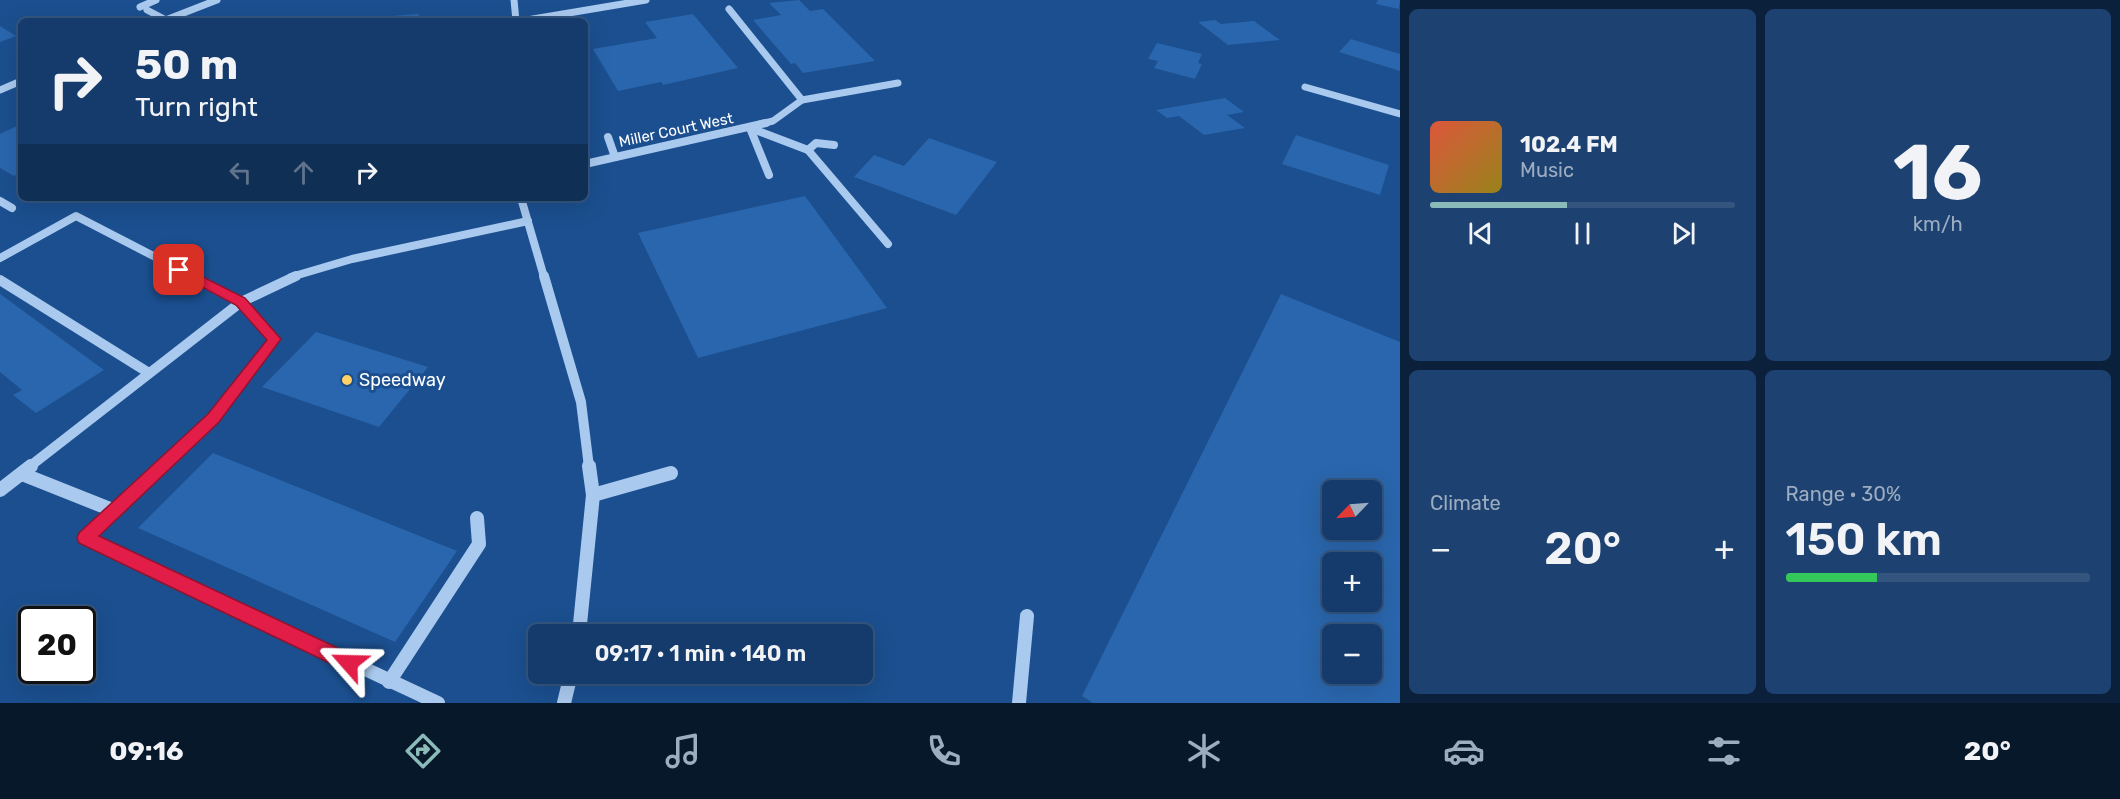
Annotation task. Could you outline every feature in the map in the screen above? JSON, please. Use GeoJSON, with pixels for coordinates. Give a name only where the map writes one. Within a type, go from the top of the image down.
{"type":"FeatureCollection","features":[{"type":"Feature","properties":{"kind":"street"},"geometry":{"type":"LineString","coordinates":[[156,0],[143,8],[160,18]]}},
{"type":"Feature","properties":{"kind":"street"},"geometry":{"type":"LineString","coordinates":[[169,18],[217,0]]}},
{"type":"Feature","properties":{"kind":"street"},"geometry":{"type":"LineString","coordinates":[[514,0],[516,18]]}},
{"type":"Feature","properties":{"kind":"street"},"geometry":{"type":"LineString","coordinates":[[598,0],[605,7]]}},
{"type":"Feature","properties":{"kind":"street"},"geometry":{"type":"LineString","coordinates":[[539,18],[646,0]]}},
{"type":"Feature","properties":{"kind":"street"},"geometry":{"type":"LineString","coordinates":[[729,9],[802,100],[898,83]]}},
{"type":"Feature","properties":{"kind":"street"},"geometry":{"type":"LineString","coordinates":[[0,90],[18,82]]}},
{"type":"Feature","properties":{"kind":"street"},"geometry":{"type":"LineString","coordinates":[[1305,87],[1400,114]]}},
{"type":"Feature","properties":{"kind":"street","name":"Miller Court West"},"geometry":{"type":"LineString","coordinates":[[588,163],[750,128],[772,121],[802,100]]}},
{"type":"Feature","properties":{"kind":"street"},"geometry":{"type":"LineString","coordinates":[[750,128],[808,150],[888,244]]}},
{"type":"Feature","properties":{"kind":"street"},"geometry":{"type":"LineString","coordinates":[[750,128],[769,175]]}},
{"type":"Feature","properties":{"kind":"street"},"geometry":{"type":"LineString","coordinates":[[608,137],[615,157]]}},
{"type":"Feature","properties":{"kind":"street"},"geometry":{"type":"LineString","coordinates":[[808,150],[816,143],[834,145]]}},
{"type":"Feature","properties":{"kind":"street"},"geometry":{"type":"LineString","coordinates":[[0,201],[12,208]]}},
{"type":"Feature","properties":{"kind":"street"},"geometry":{"type":"LineString","coordinates":[[522,201],[581,402],[593,495],[580,624]]}},
{"type":"Feature","properties":{"kind":"street"},"geometry":{"type":"LineString","coordinates":[[0,258],[76,216],[241,302],[274,339],[213,418],[85,538],[438,703]]}},
{"type":"Feature","properties":{"kind":"street"},"geometry":{"type":"LineString","coordinates":[[0,490],[241,302],[292,277],[352,259],[528,221]]}},
{"type":"Feature","properties":{"kind":"street"},"geometry":{"type":"LineString","coordinates":[[0,280],[149,373]]}},
{"type":"Feature","properties":{"kind":"street"},"geometry":{"type":"LineString","coordinates":[[593,495],[670,473]]}},
{"type":"Feature","properties":{"kind":"street"},"geometry":{"type":"LineString","coordinates":[[22,474],[115,511]]}},
{"type":"Feature","properties":{"kind":"street"},"geometry":{"type":"LineString","coordinates":[[389,682],[479,544],[477,518]]}},
{"type":"Feature","properties":{"kind":"street"},"geometry":{"type":"LineString","coordinates":[[1019,703],[1027,616]]}},
{"type":"Feature","properties":{"kind":"street"},"geometry":{"type":"LineString","coordinates":[[564,703],[569,684]]}},
{"type":"Feature","properties":{"kind":"building"},"geometry":{"type":"Polygon","coordinates":[[[799,0],[810,11],[823,9],[875,61],[803,73],[795,63],[791,64],[753,20],[781,15],[769,3],[799,0]]]}},
{"type":"Feature","properties":{"kind":"building"},"geometry":{"type":"Polygon","coordinates":[[[1378,0],[1400,0],[1399,9],[1376,4],[1378,0]]]}},
{"type":"Feature","properties":{"kind":"building"},"geometry":{"type":"Polygon","coordinates":[[[419,14],[418,18],[365,18],[419,14]]]}},
{"type":"Feature","properties":{"kind":"building"},"geometry":{"type":"Polygon","coordinates":[[[693,14],[738,68],[663,85],[661,82],[618,91],[593,49],[657,38],[645,22],[693,14]]]}},
{"type":"Feature","properties":{"kind":"building"},"geometry":{"type":"Polygon","coordinates":[[[1215,20],[1221,24],[1254,21],[1280,40],[1228,45],[1198,22],[1215,20]]]}},
{"type":"Feature","properties":{"kind":"building"},"geometry":{"type":"Polygon","coordinates":[[[0,26],[16,36],[0,42],[0,26]]]}},
{"type":"Feature","properties":{"kind":"building"},"geometry":{"type":"Polygon","coordinates":[[[1351,39],[1400,54],[1400,71],[1339,52],[1351,39]]]}},
{"type":"Feature","properties":{"kind":"building"},"geometry":{"type":"Polygon","coordinates":[[[1157,43],[1202,54],[1198,63],[1202,64],[1195,79],[1154,68],[1158,61],[1148,59],[1157,43]]]}},
{"type":"Feature","properties":{"kind":"building"},"geometry":{"type":"Polygon","coordinates":[[[1225,98],[1244,112],[1227,115],[1245,128],[1204,135],[1179,116],[1167,118],[1156,110],[1225,98]]]}},
{"type":"Feature","properties":{"kind":"building"},"geometry":{"type":"Polygon","coordinates":[[[18,125],[18,174],[14,176],[0,168],[0,134],[18,125]]]}},
{"type":"Feature","properties":{"kind":"building"},"geometry":{"type":"Polygon","coordinates":[[[1296,135],[1389,165],[1380,195],[1282,164],[1296,135]]]}},
{"type":"Feature","properties":{"kind":"building"},"geometry":{"type":"Polygon","coordinates":[[[929,138],[997,162],[956,215],[854,177],[874,155],[904,166],[929,138]]]}},
{"type":"Feature","properties":{"kind":"building"},"geometry":{"type":"Polygon","coordinates":[[[805,196],[887,308],[698,358],[638,233],[805,196]]]}},
{"type":"Feature","properties":{"kind":"building"},"geometry":{"type":"Polygon","coordinates":[[[0,294],[104,370],[36,413],[13,395],[22,390],[0,372],[0,294]]]}},
{"type":"Feature","properties":{"kind":"building"},"geometry":{"type":"Polygon","coordinates":[[[1281,294],[1400,342],[1400,703],[1093,703],[1082,696],[1281,294]]]}},
{"type":"Feature","properties":{"kind":"building"},"geometry":{"type":"Polygon","coordinates":[[[316,332],[428,367],[379,427],[262,387],[316,332]]]}},
{"type":"Feature","properties":{"kind":"building"},"geometry":{"type":"Polygon","coordinates":[[[213,453],[457,551],[395,642],[138,528],[213,453]]]}},
{"type":"Feature","properties":{"kind":"place","name":"Speedway"},"geometry":{"type":"Point","coordinates":[347,380]}},
{"type":"Feature","properties":{"kind":"route"},"geometry":{"type":"LineString","coordinates":[[179,270],[241,302],[274,339],[213,418],[85,538],[349,663]]}}]}
